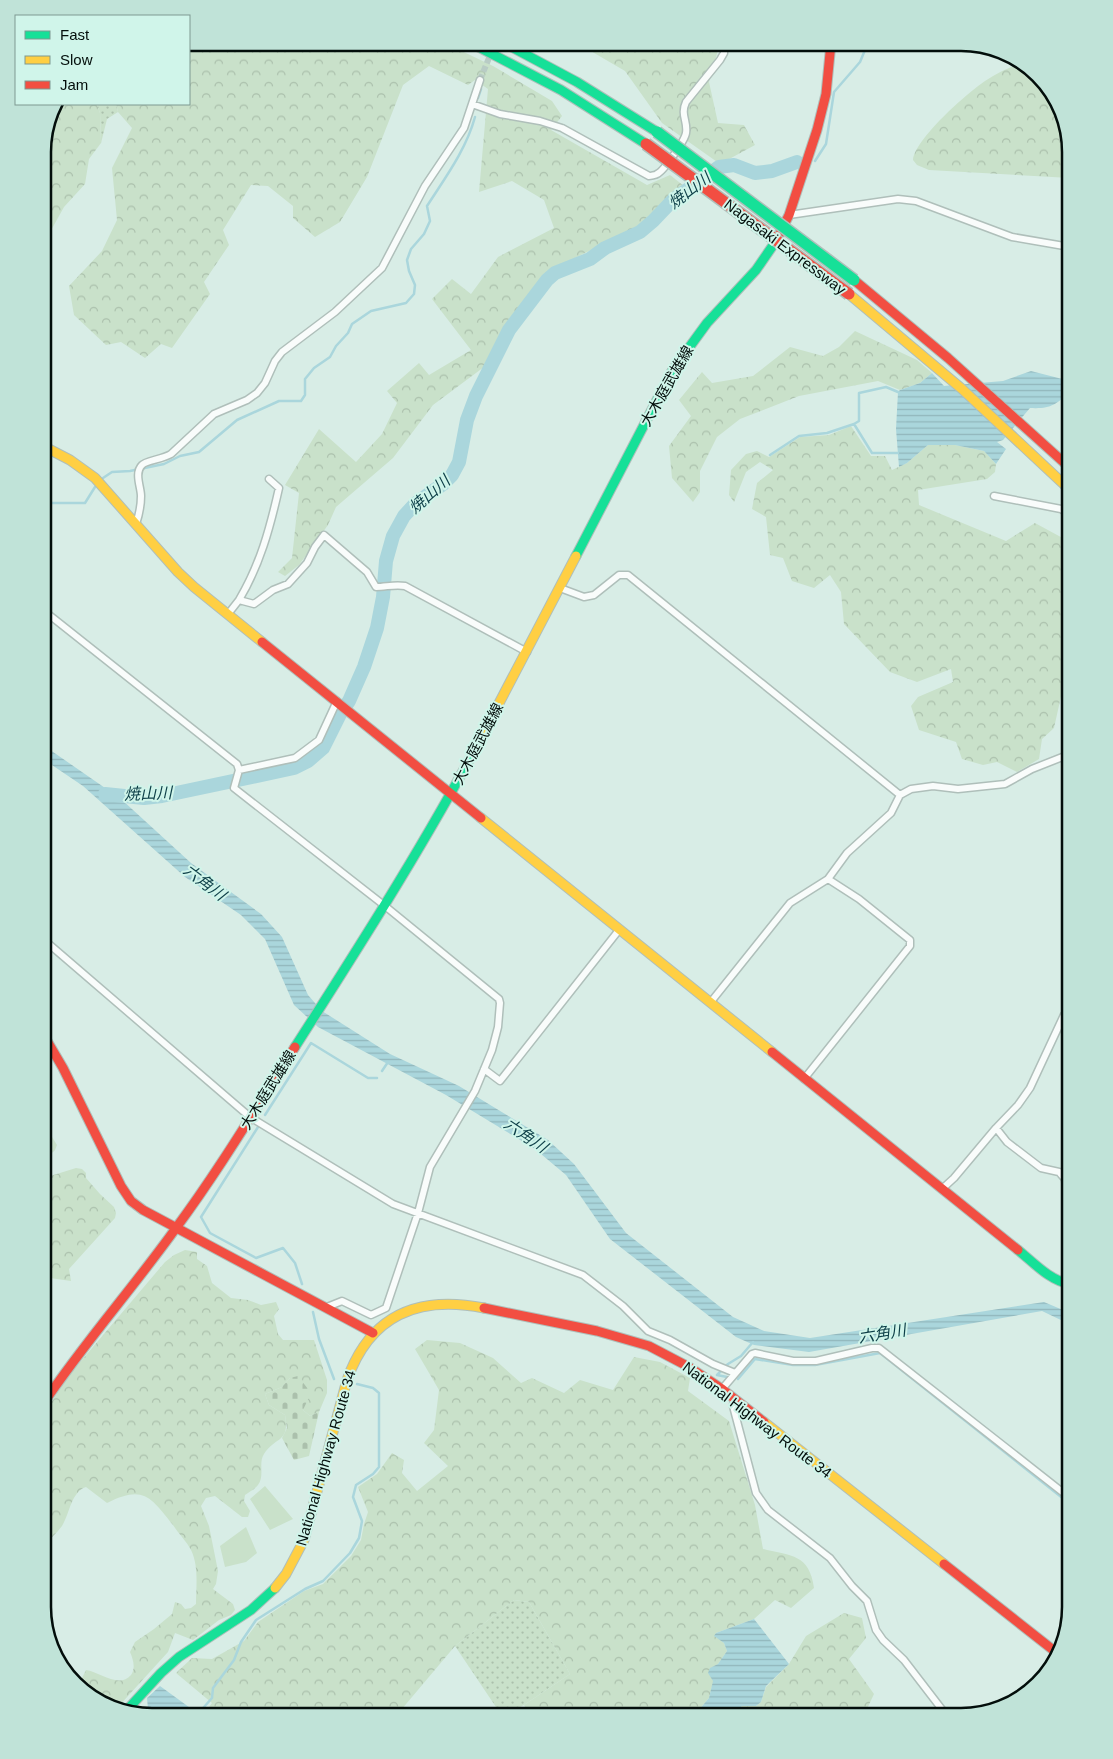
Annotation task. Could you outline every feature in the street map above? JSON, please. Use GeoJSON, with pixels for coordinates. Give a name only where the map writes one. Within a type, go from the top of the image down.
{"type":"FeatureCollection","features":[{"type":"Feature","properties":{"kind":"main road","name":"Nagasaki Expressway"},"geometry":{"type":"LineString","coordinates":[[486,51],[561,90],[646,144],[849,294],[931,361],[1027,446],[1062,482]]}},
{"type":"Feature","properties":{"kind":"main road","name":"Nagasaki Expressway"},"geometry":{"type":"LineString","coordinates":[[519,51],[578,82],[656,132],[854,280],[948,358],[1062,461]]}},
{"type":"Feature","properties":{"kind":"main road","name":"大木庭武雄線"},"geometry":{"type":"LineString","coordinates":[[51,1391],[176,1229],[385,906],[451,794],[527,652],[672,371],[707,323],[756,270],[773,246],[789,215],[817,130],[826,94],[830,51]]}},
{"type":"Feature","properties":{"kind":"main road"},"geometry":{"type":"LineString","coordinates":[[1027,428],[1062,456]]}},
{"type":"Feature","properties":{"kind":"main road"},"geometry":{"type":"LineString","coordinates":[[51,449],[83,467],[95,478],[178,572],[194,587],[338,701],[804,1079],[1054,1279],[1062,1283]]}},
{"type":"Feature","properties":{"kind":"main road"},"geometry":{"type":"LineString","coordinates":[[51,1048],[63,1068],[121,1186],[132,1201],[143,1210],[176,1229],[373,1333]]}},
{"type":"Feature","properties":{"kind":"main road","name":"National Highway Route 34"},"geometry":{"type":"LineString","coordinates":[[131,1705],[161,1673],[179,1657],[251,1610],[286,1574],[304,1540],[347,1380],[357,1356],[373,1333],[396,1316],[422,1308],[447,1304],[483,1307],[597,1330],[649,1346],[689,1367],[722,1389],[1052,1648]]}},
{"type":"Feature","properties":{"kind":"street"},"geometry":{"type":"LineString","coordinates":[[472,104],[500,114],[540,121],[562,128],[649,176],[663,169],[686,136],[687,128],[683,110],[686,102],[720,60],[724,51]]}},
{"type":"Feature","properties":{"kind":"street"},"geometry":{"type":"LineString","coordinates":[[136,524],[141,496],[138,472],[142,465],[147,462],[163,459],[171,454],[214,414],[247,400],[257,393],[265,383],[275,361],[282,352],[335,312],[382,268],[425,186],[464,128],[480,80]]}},
{"type":"Feature","properties":{"kind":"street"},"geometry":{"type":"LineString","coordinates":[[789,215],[898,199],[916,201],[1012,237],[1062,246]]}},
{"type":"Feature","properties":{"kind":"street"},"geometry":{"type":"LineString","coordinates":[[228,614],[240,600],[252,580],[266,540],[279,488],[269,479]]}},
{"type":"Feature","properties":{"kind":"street"},"geometry":{"type":"LineString","coordinates":[[994,496],[1062,510]]}},
{"type":"Feature","properties":{"kind":"street"},"geometry":{"type":"LineString","coordinates":[[240,600],[254,604],[273,590],[288,584],[306,563],[324,535],[367,572],[376,587],[396,584],[405,586],[527,652]]}},
{"type":"Feature","properties":{"kind":"street"},"geometry":{"type":"LineString","coordinates":[[560,588],[584,597],[594,595],[619,574],[628,575],[900,795]]}},
{"type":"Feature","properties":{"kind":"street"},"geometry":{"type":"LineString","coordinates":[[51,616],[237,764],[239,770],[234,788],[385,906],[499,999],[498,1027],[492,1050],[475,1091],[430,1167],[418,1213],[386,1308],[370,1315],[342,1301],[327,1308]]}},
{"type":"Feature","properties":{"kind":"street"},"geometry":{"type":"LineString","coordinates":[[239,770],[296,758],[319,740],[338,701]]}},
{"type":"Feature","properties":{"kind":"street"},"geometry":{"type":"LineString","coordinates":[[710,1003],[790,903],[828,878],[847,853],[891,813],[900,795],[911,788],[932,786],[958,789],[1006,784],[1032,769],[1062,757]]}},
{"type":"Feature","properties":{"kind":"street"},"geometry":{"type":"LineString","coordinates":[[804,1079],[910,946],[910,940],[859,899],[828,878]]}},
{"type":"Feature","properties":{"kind":"street"},"geometry":{"type":"LineString","coordinates":[[484,1068],[500,1081],[619,930]]}},
{"type":"Feature","properties":{"kind":"street"},"geometry":{"type":"LineString","coordinates":[[51,946],[250,1117],[393,1204],[583,1275],[623,1306],[648,1331],[735,1373]]}},
{"type":"Feature","properties":{"kind":"street"},"geometry":{"type":"LineString","coordinates":[[942,1189],[954,1178],[1018,1105],[1030,1088],[1062,1019]]}},
{"type":"Feature","properties":{"kind":"street"},"geometry":{"type":"LineString","coordinates":[[996,1128],[1007,1142],[1041,1168],[1059,1172],[1062,1176]]}},
{"type":"Feature","properties":{"kind":"street"},"geometry":{"type":"LineString","coordinates":[[722,1389],[752,1354],[756,1353],[793,1361],[816,1361],[879,1348],[1062,1492]]}},
{"type":"Feature","properties":{"kind":"street"},"geometry":{"type":"LineString","coordinates":[[734,1399],[733,1406],[756,1493],[761,1502],[768,1510],[830,1558],[852,1586],[867,1601],[876,1630],[883,1640],[904,1660],[941,1708]]}},
{"type":"Feature","properties":{"kind":"green space"},"geometry":{"type":"Polygon","coordinates":[[[190,51],[462,51],[493,66],[552,101],[562,116],[551,130],[647,185],[670,175],[684,186],[647,222],[551,270],[499,337],[484,367],[433,405],[393,458],[336,507],[328,525],[299,565],[285,576],[278,572],[292,558],[299,493],[285,485],[319,429],[356,462],[382,434],[397,403],[387,391],[419,363],[429,375],[471,350],[432,299],[452,279],[471,294],[498,257],[554,228],[544,200],[512,181],[479,192],[488,89],[475,80],[468,85],[429,66],[403,85],[367,177],[340,222],[315,237],[293,218],[293,206],[268,186],[251,185],[223,230],[229,245],[204,282],[210,294],[172,348],[161,344],[145,358],[121,342],[106,345],[74,315],[69,286],[102,251],[117,220],[112,168],[132,128],[118,112],[116,105],[190,105],[190,51]]]}},
{"type":"Feature","properties":{"kind":"green space"},"geometry":{"type":"Polygon","coordinates":[[[591,51],[718,51],[709,82],[718,123],[744,125],[755,145],[720,164],[662,123],[625,71],[591,51]]]}},
{"type":"Feature","properties":{"kind":"green space"},"geometry":{"type":"Polygon","coordinates":[[[1013,66],[1027,76],[1045,96],[1060,133],[1062,178],[929,170],[917,165],[913,160],[916,151],[932,129],[966,95],[999,73],[1013,66]]]}},
{"type":"Feature","properties":{"kind":"green space"},"geometry":{"type":"Polygon","coordinates":[[[64,105],[97,105],[100,113],[101,143],[89,159],[85,184],[64,207],[51,230],[51,146],[55,126],[64,105]]]}},
{"type":"Feature","properties":{"kind":"green space"},"geometry":{"type":"Polygon","coordinates":[[[97,105],[116,105],[118,112],[107,119],[101,143],[100,113],[97,105]]]}},
{"type":"Feature","properties":{"kind":"green space"},"geometry":{"type":"Polygon","coordinates":[[[855,331],[917,360],[932,373],[920,383],[900,390],[878,381],[799,396],[740,419],[717,437],[700,471],[700,492],[693,502],[672,478],[669,446],[691,416],[679,400],[702,372],[712,383],[753,376],[790,347],[823,356],[839,347],[855,331]]]}},
{"type":"Feature","properties":{"kind":"green space"},"geometry":{"type":"Polygon","coordinates":[[[851,426],[871,456],[885,456],[892,470],[907,463],[928,445],[955,445],[984,451],[996,464],[995,472],[987,479],[918,490],[919,505],[1006,541],[1035,523],[1062,538],[1062,692],[1054,728],[1042,739],[1039,759],[1017,772],[997,762],[983,765],[962,759],[956,742],[919,730],[911,706],[918,697],[953,682],[951,669],[917,682],[890,672],[844,624],[841,592],[830,575],[814,588],[792,581],[783,558],[770,555],[766,517],[752,509],[757,483],[773,470],[760,462],[746,472],[734,502],[729,495],[731,470],[746,454],[757,451],[769,457],[800,437],[829,435],[851,426]]]}},
{"type":"Feature","properties":{"kind":"green space"},"geometry":{"type":"Polygon","coordinates":[[[51,1135],[57,1145],[51,1154],[51,1135]]]}},
{"type":"Feature","properties":{"kind":"green space"},"geometry":{"type":"Polygon","coordinates":[[[76,1168],[82,1169],[86,1173],[86,1178],[114,1207],[116,1213],[115,1218],[69,1269],[71,1281],[51,1278],[51,1176],[76,1168]]]}},
{"type":"Feature","properties":{"kind":"green space"},"geometry":{"type":"Polygon","coordinates":[[[185,1250],[197,1252],[197,1259],[207,1266],[212,1283],[231,1298],[248,1300],[261,1305],[276,1302],[279,1309],[274,1316],[278,1334],[283,1340],[314,1340],[327,1380],[327,1393],[319,1412],[310,1416],[303,1410],[290,1378],[282,1387],[265,1394],[269,1405],[285,1415],[286,1430],[284,1435],[264,1454],[260,1481],[254,1489],[245,1495],[244,1501],[250,1511],[248,1517],[242,1517],[215,1496],[206,1498],[201,1506],[209,1526],[218,1571],[216,1584],[213,1589],[233,1604],[235,1610],[231,1615],[219,1620],[193,1640],[175,1633],[168,1652],[122,1703],[96,1691],[82,1679],[86,1670],[115,1680],[126,1679],[131,1675],[134,1666],[130,1652],[135,1642],[172,1614],[175,1602],[181,1604],[185,1609],[191,1608],[196,1604],[194,1556],[165,1515],[145,1496],[138,1494],[129,1495],[107,1503],[86,1487],[77,1493],[65,1521],[51,1538],[51,1403],[70,1374],[165,1262],[185,1250]]]}},
{"type":"Feature","properties":{"kind":"green space"},"geometry":{"type":"Polygon","coordinates":[[[427,1340],[460,1343],[493,1358],[521,1383],[532,1378],[564,1393],[580,1380],[613,1390],[634,1357],[660,1362],[690,1378],[688,1391],[729,1421],[755,1505],[763,1549],[798,1558],[808,1569],[814,1588],[791,1608],[775,1600],[754,1619],[716,1633],[715,1636],[724,1643],[727,1651],[718,1664],[709,1698],[701,1708],[526,1708],[524,1705],[570,1674],[529,1602],[514,1600],[455,1646],[403,1708],[208,1708],[212,1703],[176,1673],[192,1658],[212,1659],[244,1641],[258,1622],[304,1591],[323,1584],[351,1556],[361,1540],[368,1512],[358,1487],[377,1474],[392,1453],[404,1460],[402,1473],[417,1491],[448,1466],[424,1443],[434,1430],[439,1390],[415,1349],[427,1340]]]}},
{"type":"Feature","properties":{"kind":"green space"},"geometry":{"type":"Polygon","coordinates":[[[298,1376],[311,1393],[303,1410],[310,1416],[319,1412],[309,1456],[294,1460],[282,1438],[287,1428],[285,1415],[269,1405],[265,1394],[282,1387],[290,1378],[298,1376]]]}},
{"type":"Feature","properties":{"kind":"green space"},"geometry":{"type":"Polygon","coordinates":[[[265,1486],[293,1519],[270,1530],[250,1499],[265,1486]]]}},
{"type":"Feature","properties":{"kind":"green space"},"geometry":{"type":"Polygon","coordinates":[[[246,1527],[257,1553],[246,1562],[225,1567],[220,1546],[246,1527]]]}},
{"type":"Feature","properties":{"kind":"green space"},"geometry":{"type":"Polygon","coordinates":[[[514,1600],[529,1602],[570,1674],[518,1708],[497,1708],[455,1646],[514,1600]]]}},
{"type":"Feature","properties":{"kind":"green space"},"geometry":{"type":"Polygon","coordinates":[[[844,1613],[862,1618],[866,1638],[849,1659],[874,1694],[867,1708],[740,1708],[742,1706],[756,1706],[761,1702],[766,1687],[789,1664],[806,1636],[844,1613]]]}},
{"type":"Feature","properties":{"kind":"water"},"geometry":{"type":"Polygon","coordinates":[[[1031,371],[1062,379],[1062,398],[1043,408],[1030,408],[1003,440],[997,442],[1006,449],[996,464],[984,451],[955,445],[928,445],[907,463],[899,467],[896,429],[898,392],[900,390],[920,383],[932,373],[944,386],[1003,381],[1031,371]]]}},
{"type":"Feature","properties":{"kind":"water","name":"六角川"},"geometry":{"type":"Polygon","coordinates":[[[51,751],[121,799],[191,863],[261,914],[282,937],[308,995],[322,1011],[390,1054],[459,1086],[548,1140],[574,1164],[626,1233],[733,1317],[764,1331],[810,1338],[1044,1302],[1062,1310],[1062,1321],[1042,1311],[809,1352],[754,1345],[736,1337],[610,1239],[566,1175],[535,1149],[446,1095],[318,1027],[294,1005],[265,939],[241,915],[185,877],[83,786],[51,764],[51,751]]]}},
{"type":"Feature","properties":{"kind":"water"},"geometry":{"type":"Polygon","coordinates":[[[754,1619],[789,1664],[766,1686],[761,1702],[756,1706],[701,1708],[709,1698],[713,1681],[708,1673],[710,1668],[718,1664],[727,1651],[724,1643],[714,1636],[716,1633],[754,1619]]]}},
{"type":"Feature","properties":{"kind":"water"},"geometry":{"type":"Polygon","coordinates":[[[160,1686],[190,1708],[148,1708],[147,1698],[160,1686]]]}},
{"type":"Feature","properties":{"kind":"waterway"},"geometry":{"type":"LineString","coordinates":[[815,161],[826,144],[834,92],[860,62],[865,51]]}},
{"type":"Feature","properties":{"kind":"waterway"},"geometry":{"type":"LineString","coordinates":[[478,98],[481,89]]}},
{"type":"Feature","properties":{"kind":"waterway"},"geometry":{"type":"LineString","coordinates":[[103,478],[112,472],[130,471],[164,464],[180,456],[199,452],[237,420],[279,401],[301,401],[305,395],[305,379],[314,368],[330,357],[336,346],[348,333],[352,324],[371,311],[406,303],[414,294],[415,285],[407,260],[411,249],[424,234],[430,221],[427,206],[461,152],[475,117]]}},
{"type":"Feature","properties":{"kind":"waterway","name":"焼山川"},"geometry":{"type":"LineString","coordinates":[[105,794],[144,798],[162,796],[294,768],[308,761],[323,748],[340,714],[349,701],[364,667],[377,628],[383,597],[386,561],[393,536],[404,516],[415,504],[443,484],[452,475],[459,462],[467,420],[476,396],[509,330],[547,280],[555,273],[590,259],[605,248],[640,232],[673,200],[719,167],[734,165],[755,173],[772,171],[797,162]]}},
{"type":"Feature","properties":{"kind":"waterway"},"geometry":{"type":"LineString","coordinates":[[854,424],[859,421],[859,393],[886,387],[898,392]]}},
{"type":"Feature","properties":{"kind":"waterway"},"geometry":{"type":"LineString","coordinates":[[770,455],[799,436],[827,433],[854,424],[872,453],[898,453]]}},
{"type":"Feature","properties":{"kind":"waterway"},"geometry":{"type":"LineString","coordinates":[[51,503],[85,503],[95,487]]}},
{"type":"Feature","properties":{"kind":"waterway"},"geometry":{"type":"LineString","coordinates":[[265,1115],[311,1043],[368,1078],[377,1078]]}},
{"type":"Feature","properties":{"kind":"waterway"},"geometry":{"type":"LineString","coordinates":[[382,1071],[388,1062]]}},
{"type":"Feature","properties":{"kind":"waterway"},"geometry":{"type":"LineString","coordinates":[[258,1127],[201,1217],[210,1233],[256,1258],[283,1248],[295,1263],[302,1284]]}},
{"type":"Feature","properties":{"kind":"waterway"},"geometry":{"type":"LineString","coordinates":[[313,1312],[319,1339],[334,1379]]}},
{"type":"Feature","properties":{"kind":"waterway"},"geometry":{"type":"LineString","coordinates":[[727,1377],[717,1375],[728,1364],[741,1356],[753,1342]]}},
{"type":"Feature","properties":{"kind":"waterway"},"geometry":{"type":"LineString","coordinates":[[738,1379],[755,1359],[793,1365],[815,1365],[880,1353],[1062,1498]]}},
{"type":"Feature","properties":{"kind":"waterway"},"geometry":{"type":"LineString","coordinates":[[203,1708],[212,1698],[213,1688],[234,1660],[241,1642],[256,1620],[305,1589],[323,1581],[350,1553],[359,1538],[362,1521],[353,1497],[356,1485],[373,1474],[379,1467],[379,1393],[373,1388],[357,1384]]}},
{"type":"Feature","properties":{"kind":"tunnel"},"geometry":{"type":"LineString","coordinates":[[480,80],[492,51]]}},
{"type":"Feature","properties":{"kind":"traffic: fast"},"geometry":{"type":"LineString","coordinates":[[486,51],[561,90],[646,144]]}},
{"type":"Feature","properties":{"kind":"traffic: fast"},"geometry":{"type":"LineString","coordinates":[[519,51],[577,82],[657,132]]}},
{"type":"Feature","properties":{"kind":"traffic: fast"},"geometry":{"type":"LineString","coordinates":[[657,132],[854,280]]}},
{"type":"Feature","properties":{"kind":"traffic: fast"},"geometry":{"type":"LineString","coordinates":[[576,556],[672,371],[707,323],[756,270],[776,241]]}},
{"type":"Feature","properties":{"kind":"traffic: fast"},"geometry":{"type":"LineString","coordinates":[[295,1047],[410,864],[474,751]]}},
{"type":"Feature","properties":{"kind":"traffic: fast"},"geometry":{"type":"LineString","coordinates":[[1018,1250],[1049,1275],[1062,1282]]}},
{"type":"Feature","properties":{"kind":"traffic: fast"},"geometry":{"type":"LineString","coordinates":[[131,1705],[161,1673],[179,1657],[251,1610],[275,1588]]}},
{"type":"Feature","properties":{"kind":"traffic: slow"},"geometry":{"type":"LineString","coordinates":[[849,294],[962,389],[1062,483]]}},
{"type":"Feature","properties":{"kind":"traffic: slow"},"geometry":{"type":"LineString","coordinates":[[51,450],[70,460],[95,478],[178,572],[262,642]]}},
{"type":"Feature","properties":{"kind":"traffic: slow"},"geometry":{"type":"LineString","coordinates":[[474,751],[576,556]]}},
{"type":"Feature","properties":{"kind":"traffic: slow"},"geometry":{"type":"LineString","coordinates":[[481,818],[772,1052]]}},
{"type":"Feature","properties":{"kind":"traffic: slow"},"geometry":{"type":"LineString","coordinates":[[275,1588],[286,1574],[304,1540],[347,1380],[357,1358],[369,1340],[383,1325],[399,1315],[418,1308],[438,1305],[484,1308]]}},
{"type":"Feature","properties":{"kind":"traffic: slow"},"geometry":{"type":"LineString","coordinates":[[764,1422],[944,1564]]}},
{"type":"Feature","properties":{"kind":"traffic: jam"},"geometry":{"type":"LineString","coordinates":[[776,241],[789,215],[817,130],[826,94],[830,51]]}},
{"type":"Feature","properties":{"kind":"traffic: jam"},"geometry":{"type":"LineString","coordinates":[[646,144],[849,294]]}},
{"type":"Feature","properties":{"kind":"traffic: jam"},"geometry":{"type":"LineString","coordinates":[[854,280],[948,358],[1062,461]]}},
{"type":"Feature","properties":{"kind":"traffic: jam"},"geometry":{"type":"LineString","coordinates":[[262,642],[481,818]]}},
{"type":"Feature","properties":{"kind":"traffic: jam"},"geometry":{"type":"LineString","coordinates":[[51,1393],[192,1206],[295,1047]]}},
{"type":"Feature","properties":{"kind":"traffic: jam"},"geometry":{"type":"LineString","coordinates":[[51,1048],[63,1068],[121,1186],[131,1201],[143,1210],[373,1333]]}},
{"type":"Feature","properties":{"kind":"traffic: jam"},"geometry":{"type":"LineString","coordinates":[[772,1052],[1018,1250]]}},
{"type":"Feature","properties":{"kind":"traffic: jam"},"geometry":{"type":"LineString","coordinates":[[484,1308],[597,1331],[649,1346],[689,1367],[722,1389],[764,1422]]}},
{"type":"Feature","properties":{"kind":"traffic: jam"},"geometry":{"type":"LineString","coordinates":[[944,1564],[1052,1649]]}}]}
